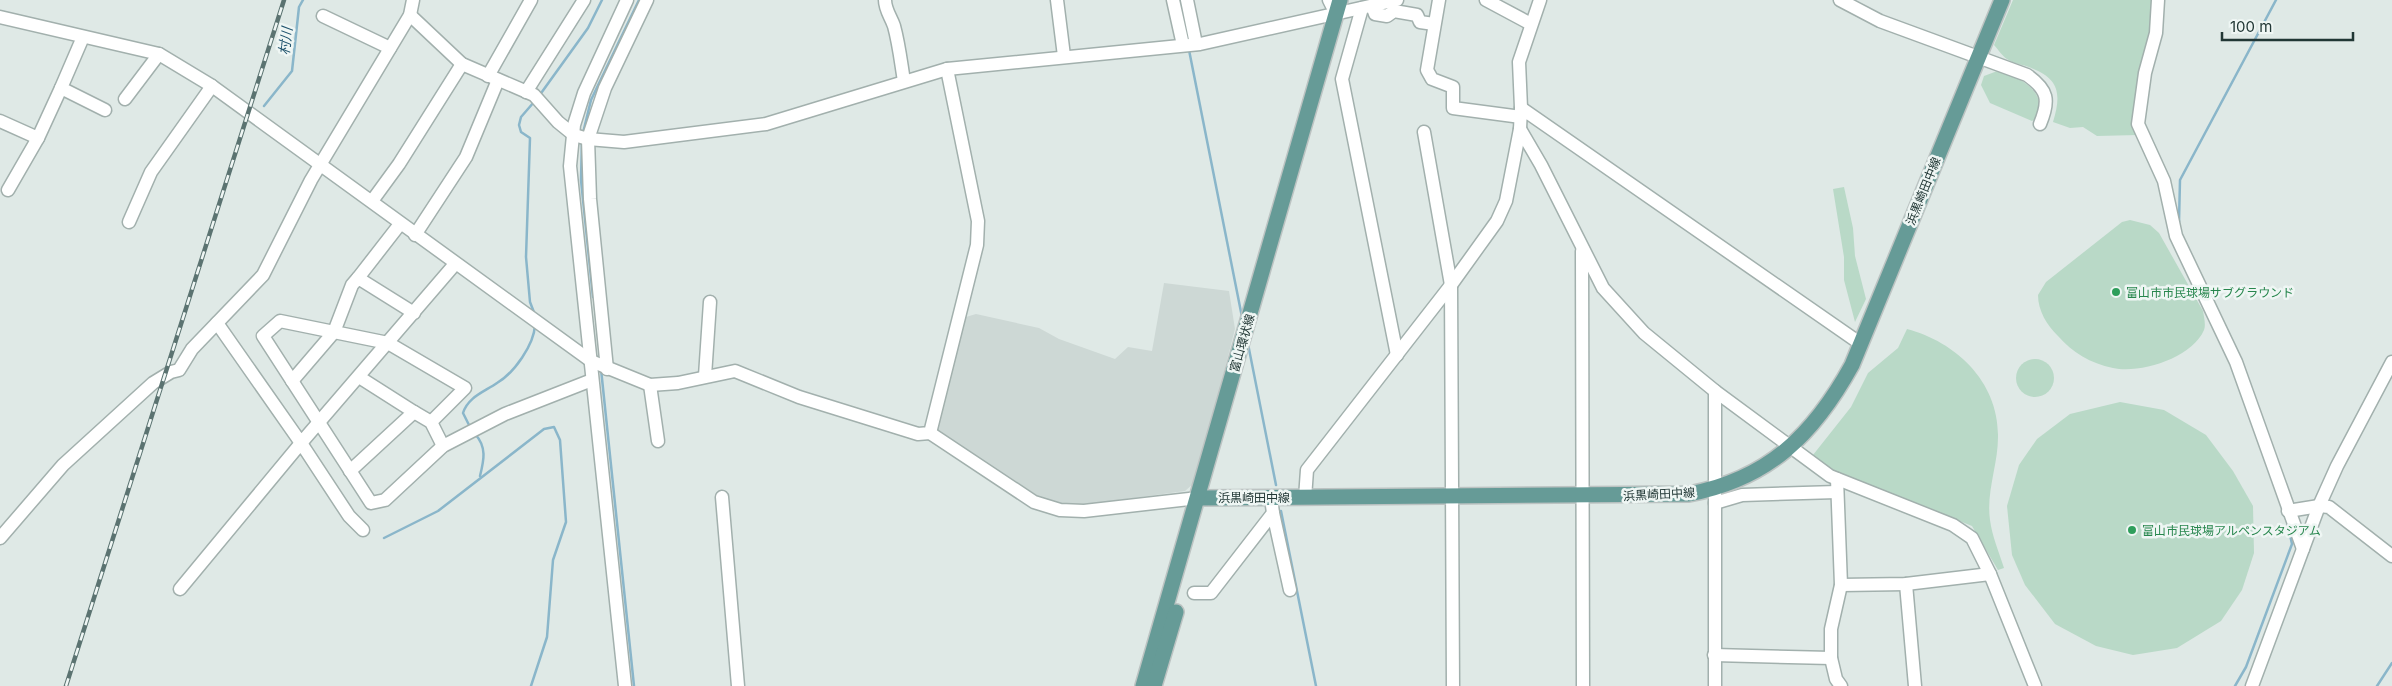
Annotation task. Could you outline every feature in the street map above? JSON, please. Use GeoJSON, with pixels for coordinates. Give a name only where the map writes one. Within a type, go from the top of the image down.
{"type":"FeatureCollection","features":[{"type":"Feature","properties":{"kind":"main road","name":"浜黒崎田中線"},"geometry":{"type":"LineString","coordinates":[[1203,497],[1272,506],[1305,498],[1688,494],[1714,496],[1792,447],[1833,401],[1861,344],[2002,0]]}},
{"type":"Feature","properties":{"kind":"main road","name":"富山環状線"},"geometry":{"type":"LineString","coordinates":[[1143,686],[1203,497],[1351,7]]}},
{"type":"Feature","properties":{"kind":"main road","name":"富山環状線"},"geometry":{"type":"LineString","coordinates":[[1154,686],[1203,497]]}},
{"type":"Feature","properties":{"kind":"street"},"geometry":{"type":"LineString","coordinates":[[0,538],[63,465],[153,383],[171,372],[180,370],[192,349],[263,275],[321,164],[410,15],[413,0]]}},
{"type":"Feature","properties":{"kind":"street"},"geometry":{"type":"LineString","coordinates":[[415,235],[466,157],[493,78],[531,0]]}},
{"type":"Feature","properties":{"kind":"street"},"geometry":{"type":"LineString","coordinates":[[526,92],[584,0]]}},
{"type":"Feature","properties":{"kind":"street"},"geometry":{"type":"LineString","coordinates":[[625,686],[570,166],[574,135],[584,93],[627,0]]}},
{"type":"Feature","properties":{"kind":"street"},"geometry":{"type":"LineString","coordinates":[[607,368],[590,199],[588,139],[605,88],[647,0]]}},
{"type":"Feature","properties":{"kind":"street"},"geometry":{"type":"LineString","coordinates":[[885,0],[885,8],[898,42],[904,81]]}},
{"type":"Feature","properties":{"kind":"street"},"geometry":{"type":"LineString","coordinates":[[1058,0],[1064,56]]}},
{"type":"Feature","properties":{"kind":"street"},"geometry":{"type":"LineString","coordinates":[[1173,0],[1183,45]]}},
{"type":"Feature","properties":{"kind":"street"},"geometry":{"type":"LineString","coordinates":[[1187,0],[1196,44]]}},
{"type":"Feature","properties":{"kind":"street"},"geometry":{"type":"LineString","coordinates":[[1329,0],[1375,14],[1387,16],[1394,11],[1416,15],[1420,22],[1434,24]]}},
{"type":"Feature","properties":{"kind":"street"},"geometry":{"type":"LineString","coordinates":[[410,15],[462,64],[534,95],[558,122],[574,135],[588,139],[624,142],[766,124],[947,68],[1196,44],[1351,7],[1397,0]]}},
{"type":"Feature","properties":{"kind":"street"},"geometry":{"type":"LineString","coordinates":[[1439,0],[1427,70],[1432,78],[1453,87],[1453,108],[1521,118],[1861,344]]}},
{"type":"Feature","properties":{"kind":"street"},"geometry":{"type":"LineString","coordinates":[[1486,0],[1531,24]]}},
{"type":"Feature","properties":{"kind":"street"},"geometry":{"type":"LineString","coordinates":[[1305,498],[1307,470],[1488,236],[1506,201],[1521,118],[1518,62],[1540,0]]}},
{"type":"Feature","properties":{"kind":"street"},"geometry":{"type":"LineString","coordinates":[[1840,0],[1860,6],[2027,75],[2040,84],[2046,96],[2046,110],[2040,124]]}},
{"type":"Feature","properties":{"kind":"street"},"geometry":{"type":"LineString","coordinates":[[2158,0],[2156,33],[2145,73],[2138,124],[2164,181],[2176,236],[2236,362],[2303,549]]}},
{"type":"Feature","properties":{"kind":"street"},"geometry":{"type":"LineString","coordinates":[[1351,7],[1342,79],[1397,355]]}},
{"type":"Feature","properties":{"kind":"street"},"geometry":{"type":"LineString","coordinates":[[323,16],[390,48]]}},
{"type":"Feature","properties":{"kind":"street"},"geometry":{"type":"LineString","coordinates":[[0,17],[159,54],[212,86],[372,201],[455,264],[591,361],[607,368],[650,385],[678,383],[735,371],[799,397],[918,434],[930,433],[1034,502],[1046,507],[1084,511],[1203,497]]}},
{"type":"Feature","properties":{"kind":"street"},"geometry":{"type":"LineString","coordinates":[[8,190],[38,138],[83,37]]}},
{"type":"Feature","properties":{"kind":"street"},"geometry":{"type":"LineString","coordinates":[[125,99],[159,54]]}},
{"type":"Feature","properties":{"kind":"street"},"geometry":{"type":"LineString","coordinates":[[372,201],[399,164],[462,64]]}},
{"type":"Feature","properties":{"kind":"street"},"geometry":{"type":"LineString","coordinates":[[930,433],[977,237],[978,221],[947,68]]}},
{"type":"Feature","properties":{"kind":"street"},"geometry":{"type":"LineString","coordinates":[[129,222],[151,172],[212,86]]}},
{"type":"Feature","properties":{"kind":"street"},"geometry":{"type":"LineString","coordinates":[[61,88],[105,110]]}},
{"type":"Feature","properties":{"kind":"street"},"geometry":{"type":"LineString","coordinates":[[1521,118],[1541,165],[1603,288],[1621,310],[1644,333],[1716,391],[1792,447],[1837,485],[1953,525],[1972,538],[1990,574],[2034,686]]}},
{"type":"Feature","properties":{"kind":"street"},"geometry":{"type":"LineString","coordinates":[[0,121],[38,138]]}},
{"type":"Feature","properties":{"kind":"street"},"geometry":{"type":"LineString","coordinates":[[1424,132],[1451,285],[1453,686]]}},
{"type":"Feature","properties":{"kind":"street"},"geometry":{"type":"LineString","coordinates":[[292,381],[334,332],[352,285],[400,224]]}},
{"type":"Feature","properties":{"kind":"street"},"geometry":{"type":"LineString","coordinates":[[1582,246],[1584,686]]}},
{"type":"Feature","properties":{"kind":"street"},"geometry":{"type":"LineString","coordinates":[[180,589],[301,443],[455,264]]}},
{"type":"Feature","properties":{"kind":"street"},"geometry":{"type":"LineString","coordinates":[[358,278],[414,312]]}},
{"type":"Feature","properties":{"kind":"street"},"geometry":{"type":"LineString","coordinates":[[705,376],[710,302]]}},
{"type":"Feature","properties":{"kind":"street"},"geometry":{"type":"LineString","coordinates":[[431,422],[465,388],[388,343],[280,320],[263,336],[371,503],[386,500],[443,446],[505,414],[592,380]]}},
{"type":"Feature","properties":{"kind":"street"},"geometry":{"type":"LineString","coordinates":[[217,323],[301,443],[349,516],[363,530]]}},
{"type":"Feature","properties":{"kind":"street"},"geometry":{"type":"LineString","coordinates":[[2252,686],[2319,506],[2337,466],[2392,362]]}},
{"type":"Feature","properties":{"kind":"street"},"geometry":{"type":"LineString","coordinates":[[359,377],[431,422],[443,446]]}},
{"type":"Feature","properties":{"kind":"street"},"geometry":{"type":"LineString","coordinates":[[650,385],[658,441]]}},
{"type":"Feature","properties":{"kind":"street"},"geometry":{"type":"LineString","coordinates":[[1716,391],[1714,496],[1714,655],[1716,686]]}},
{"type":"Feature","properties":{"kind":"street"},"geometry":{"type":"LineString","coordinates":[[350,471],[414,412]]}},
{"type":"Feature","properties":{"kind":"street"},"geometry":{"type":"LineString","coordinates":[[1714,496],[1837,485]]}},
{"type":"Feature","properties":{"kind":"street"},"geometry":{"type":"LineString","coordinates":[[1837,485],[1841,585],[1831,629],[1831,658],[1836,680],[1841,686]]}},
{"type":"Feature","properties":{"kind":"street"},"geometry":{"type":"LineString","coordinates":[[722,497],[738,686]]}},
{"type":"Feature","properties":{"kind":"street"},"geometry":{"type":"LineString","coordinates":[[1272,506],[1290,590]]}},
{"type":"Feature","properties":{"kind":"street"},"geometry":{"type":"LineString","coordinates":[[1194,593],[1211,592],[1272,506]]}},
{"type":"Feature","properties":{"kind":"street"},"geometry":{"type":"LineString","coordinates":[[2288,511],[2319,506],[2329,508],[2392,556]]}},
{"type":"Feature","properties":{"kind":"street"},"geometry":{"type":"LineString","coordinates":[[1841,585],[1906,584],[1990,574]]}},
{"type":"Feature","properties":{"kind":"street"},"geometry":{"type":"LineString","coordinates":[[1906,584],[1915,686]]}},
{"type":"Feature","properties":{"kind":"street"},"geometry":{"type":"LineString","coordinates":[[1714,655],[1831,658]]}},
{"type":"Feature","properties":{"kind":"shaded area"},"geometry":{"type":"Polygon","coordinates":[[[1164,283],[1229,291],[1235,329],[1200,466],[1193,484],[1185,491],[1089,504],[1065,505],[1043,499],[936,431],[966,317],[976,314],[1039,328],[1059,339],[1115,359],[1128,347],[1152,351],[1164,283]]]}},
{"type":"Feature","properties":{"kind":"green space"},"geometry":{"type":"Polygon","coordinates":[[[2013,0],[2153,0],[2151,33],[2138,135],[2097,136],[2083,127],[2070,128],[2053,122],[2057,93],[2051,80],[2036,70],[2009,60],[1994,45],[2013,0]]]}},
{"type":"Feature","properties":{"kind":"green space"},"geometry":{"type":"Polygon","coordinates":[[[2000,70],[2016,77],[2029,86],[2038,98],[2040,106],[2039,116],[2032,121],[1990,103],[1981,85],[1984,76],[2000,70]]]}},
{"type":"Feature","properties":{"kind":"green space"},"geometry":{"type":"Polygon","coordinates":[[[1844,187],[1853,228],[1855,256],[1866,299],[1855,322],[1844,280],[1844,257],[1833,189],[1844,187]]]}},
{"type":"Feature","properties":{"kind":"green space","name":"富山市市民球場サブグラウンド"},"geometry":{"type":"Polygon","coordinates":[[[2130,220],[2150,225],[2159,233],[2203,311],[2205,321],[2204,330],[2189,349],[2164,362],[2137,369],[2113,368],[2082,356],[2054,332],[2041,312],[2038,301],[2038,295],[2046,282],[2122,222],[2130,220]]]}},
{"type":"Feature","properties":{"kind":"green space"},"geometry":{"type":"Polygon","coordinates":[[[1907,329],[1925,335],[1958,354],[1983,382],[1991,399],[1996,417],[1998,437],[1989,510],[1992,532],[2004,568],[1998,570],[1972,526],[1833,470],[1813,455],[1851,407],[1868,373],[1898,348],[1907,329]]]}},
{"type":"Feature","properties":{"kind":"green space"},"geometry":{"type":"Polygon","coordinates":[[[2035,359],[2049,364],[2054,378],[2049,392],[2035,397],[2021,392],[2016,378],[2021,364],[2035,359]]]}},
{"type":"Feature","properties":{"kind":"green space","name":"富山市民球場アルペンスタジアム"},"geometry":{"type":"Polygon","coordinates":[[[2120,402],[2164,410],[2206,435],[2233,471],[2253,506],[2254,553],[2242,590],[2221,621],[2177,648],[2133,655],[2096,646],[2055,624],[2025,585],[2012,555],[2007,506],[2019,465],[2037,439],[2070,414],[2120,402]]]}},
{"type":"Feature","properties":{"kind":"waterway","name":"村川"},"geometry":{"type":"LineString","coordinates":[[264,106],[292,71],[299,7],[303,0]]}},
{"type":"Feature","properties":{"kind":"waterway"},"geometry":{"type":"LineString","coordinates":[[539,96],[588,28],[602,0]]}},
{"type":"Feature","properties":{"kind":"waterway"},"geometry":{"type":"LineString","coordinates":[[583,133],[591,100],[639,0]]}},
{"type":"Feature","properties":{"kind":"waterway"},"geometry":{"type":"LineString","coordinates":[[2179,222],[2180,180],[2276,0]]}},
{"type":"Feature","properties":{"kind":"waterway"},"geometry":{"type":"LineString","coordinates":[[1189,50],[1242,317]]}},
{"type":"Feature","properties":{"kind":"waterway"},"geometry":{"type":"LineString","coordinates":[[534,102],[521,117],[519,125],[521,132],[530,138],[526,257],[530,302],[535,315]]}},
{"type":"Feature","properties":{"kind":"waterway"},"geometry":{"type":"LineString","coordinates":[[582,140],[581,180],[593,297]]}},
{"type":"Feature","properties":{"kind":"waterway"},"geometry":{"type":"LineString","coordinates":[[470,427],[463,413],[465,407],[477,395],[510,373],[516,366],[527,350],[535,325]]}},
{"type":"Feature","properties":{"kind":"waterway"},"geometry":{"type":"LineString","coordinates":[[1248,344],[1276,485]]}},
{"type":"Feature","properties":{"kind":"waterway"},"geometry":{"type":"LineString","coordinates":[[601,369],[634,686]]}},
{"type":"Feature","properties":{"kind":"waterway"},"geometry":{"type":"LineString","coordinates":[[384,538],[438,511],[544,429],[554,427],[560,440],[566,522],[553,560],[547,637],[531,686]]}},
{"type":"Feature","properties":{"kind":"waterway"},"geometry":{"type":"LineString","coordinates":[[475,434],[479,439],[484,454],[480,476]]}},
{"type":"Feature","properties":{"kind":"waterway"},"geometry":{"type":"LineString","coordinates":[[1281,511],[1316,686]]}},
{"type":"Feature","properties":{"kind":"waterway"},"geometry":{"type":"LineString","coordinates":[[2235,686],[2246,667],[2292,544],[2287,521]]}},
{"type":"Feature","properties":{"kind":"waterway"},"geometry":{"type":"LineString","coordinates":[[2377,686],[2392,663]]}},
{"type":"Feature","properties":{"kind":"railway"},"geometry":{"type":"LineString","coordinates":[[66,686],[284,0]]}},
{"type":"Feature","properties":{"kind":"place","name":"富山市市民球場サブグラウンド"},"geometry":{"type":"Point","coordinates":[2116,292]}},
{"type":"Feature","properties":{"kind":"place","name":"富山市民球場アルペンスタジアム"},"geometry":{"type":"Point","coordinates":[2132,530]}}]}
